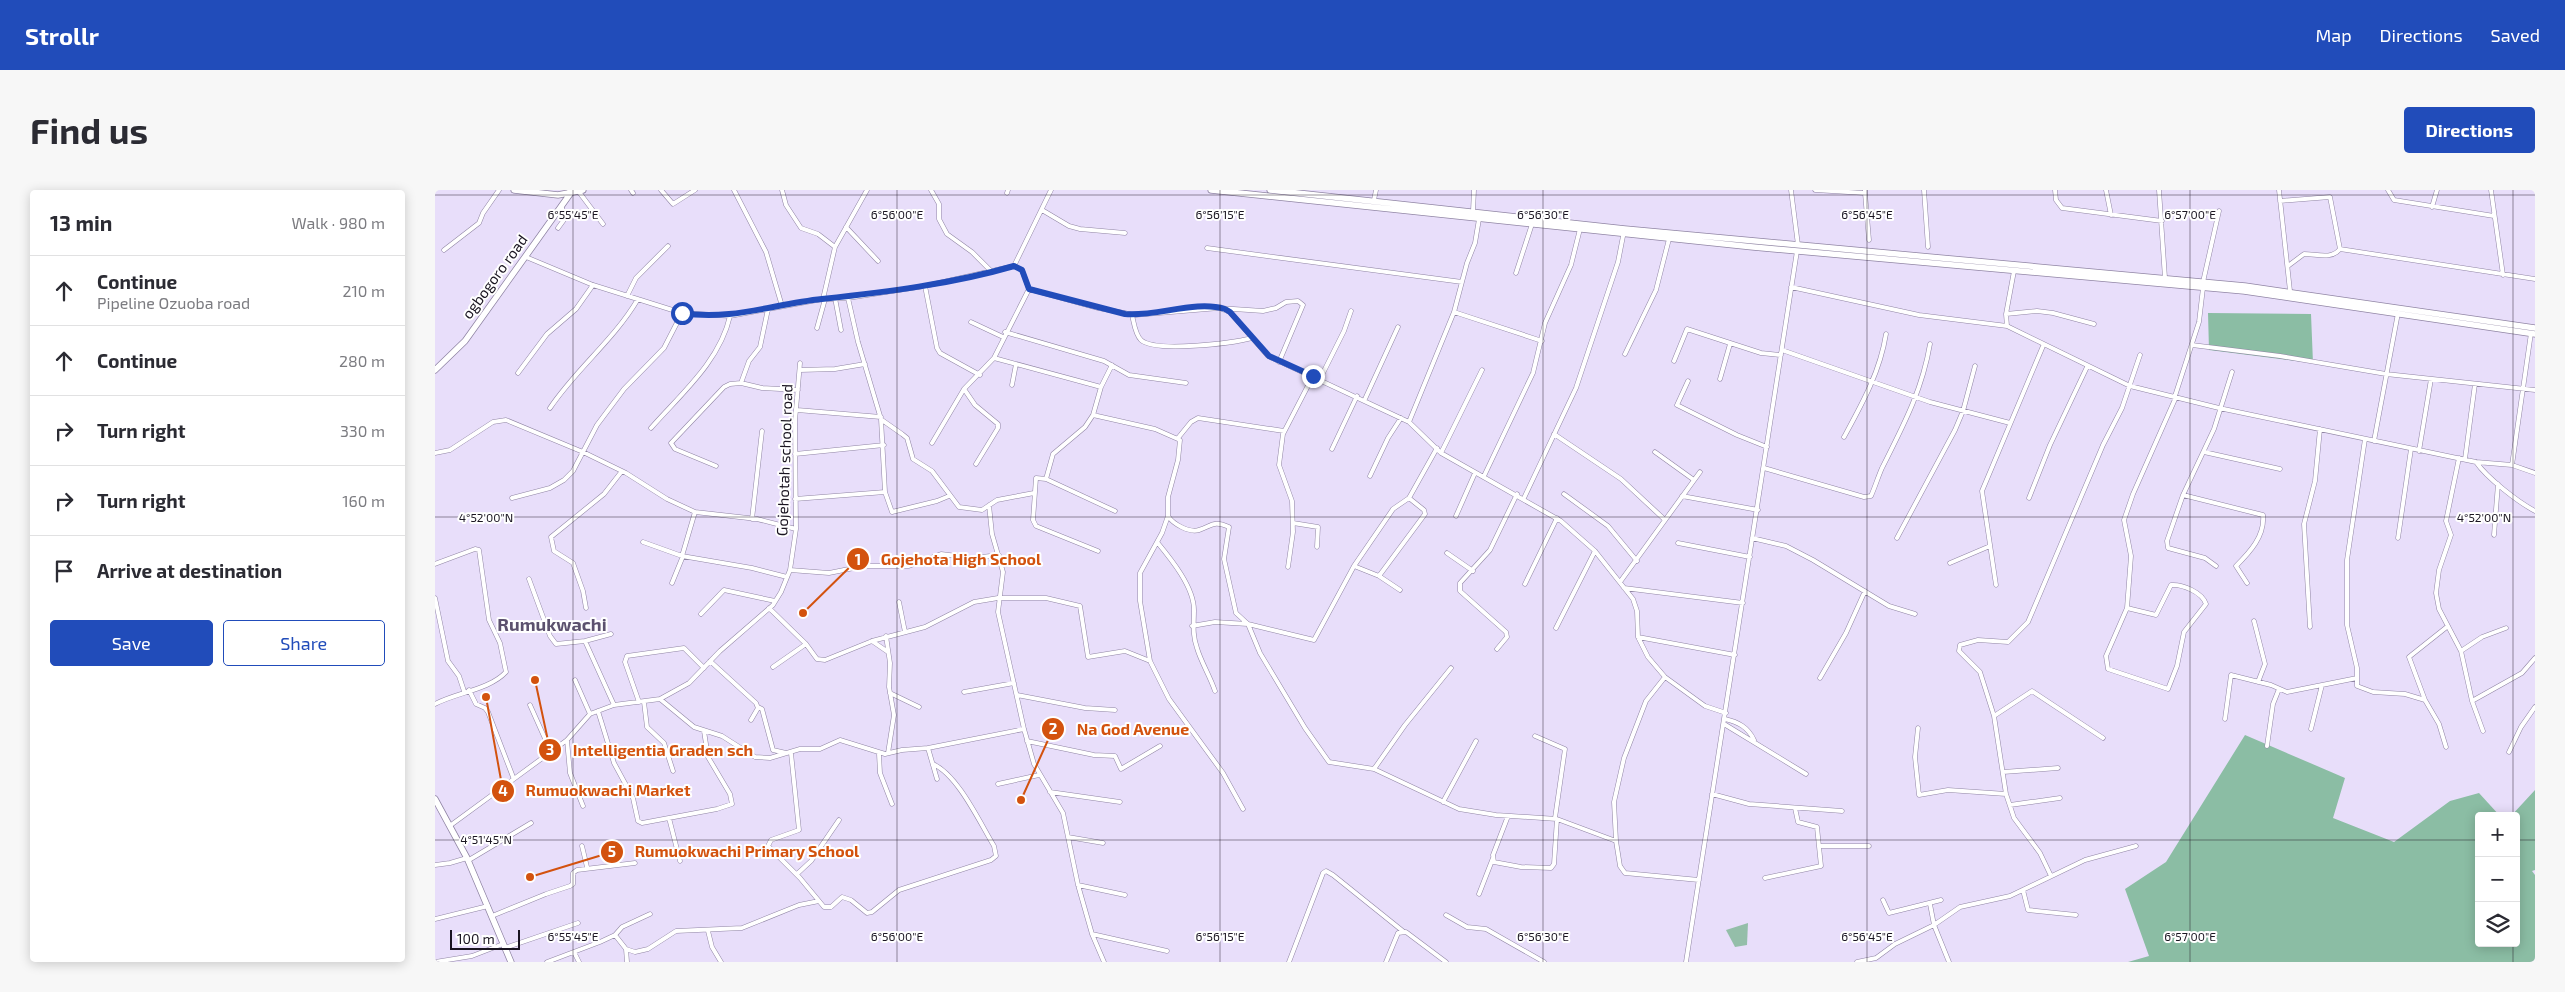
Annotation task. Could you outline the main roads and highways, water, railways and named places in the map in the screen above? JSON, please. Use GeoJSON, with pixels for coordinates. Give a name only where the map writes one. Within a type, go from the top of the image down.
{"type":"FeatureCollection","features":[{"type":"Feature","properties":{"kind":"main road"},"geometry":{"type":"LineString","coordinates":[[515,190],[540,195],[581,191]]}},
{"type":"Feature","properties":{"kind":"main road"},"geometry":{"type":"LineString","coordinates":[[1211,190],[1580,230],[1624,232],[2165,278],[2533,334]]}},
{"type":"Feature","properties":{"kind":"main road"},"geometry":{"type":"LineString","coordinates":[[1270,190],[1473,211],[1669,239],[1797,248],[2014,271],[2290,291],[2535,328]]}},
{"type":"Feature","properties":{"kind":"main road","name":"ogbogoro road"},"geometry":{"type":"LineString","coordinates":[[435,370],[465,340],[526,257],[570,192]]}},
{"type":"Feature","properties":{"kind":"main road"},"geometry":{"type":"LineString","coordinates":[[435,799],[468,859],[511,962]]}},
{"type":"Feature","properties":{"kind":"place","name":"Gojehota High School"},"geometry":{"type":"Point","coordinates":[803,613]}},
{"type":"Feature","properties":{"kind":"place","name":"Intelligentia Graden sch"},"geometry":{"type":"Point","coordinates":[535,680]}},
{"type":"Feature","properties":{"kind":"place","name":"Rumuokwachi Market"},"geometry":{"type":"Point","coordinates":[486,697]}},
{"type":"Feature","properties":{"kind":"place","name":"Na God Avenue"},"geometry":{"type":"Point","coordinates":[1021,800]}},
{"type":"Feature","properties":{"kind":"place","name":"Rumuokwachi Primary School"},"geometry":{"type":"Point","coordinates":[530,877]}},
{"type":"Feature","properties":{"kind":"district","name":"Rumukwachi"},"geometry":{"type":"Point","coordinates":[552,625]}}]}
